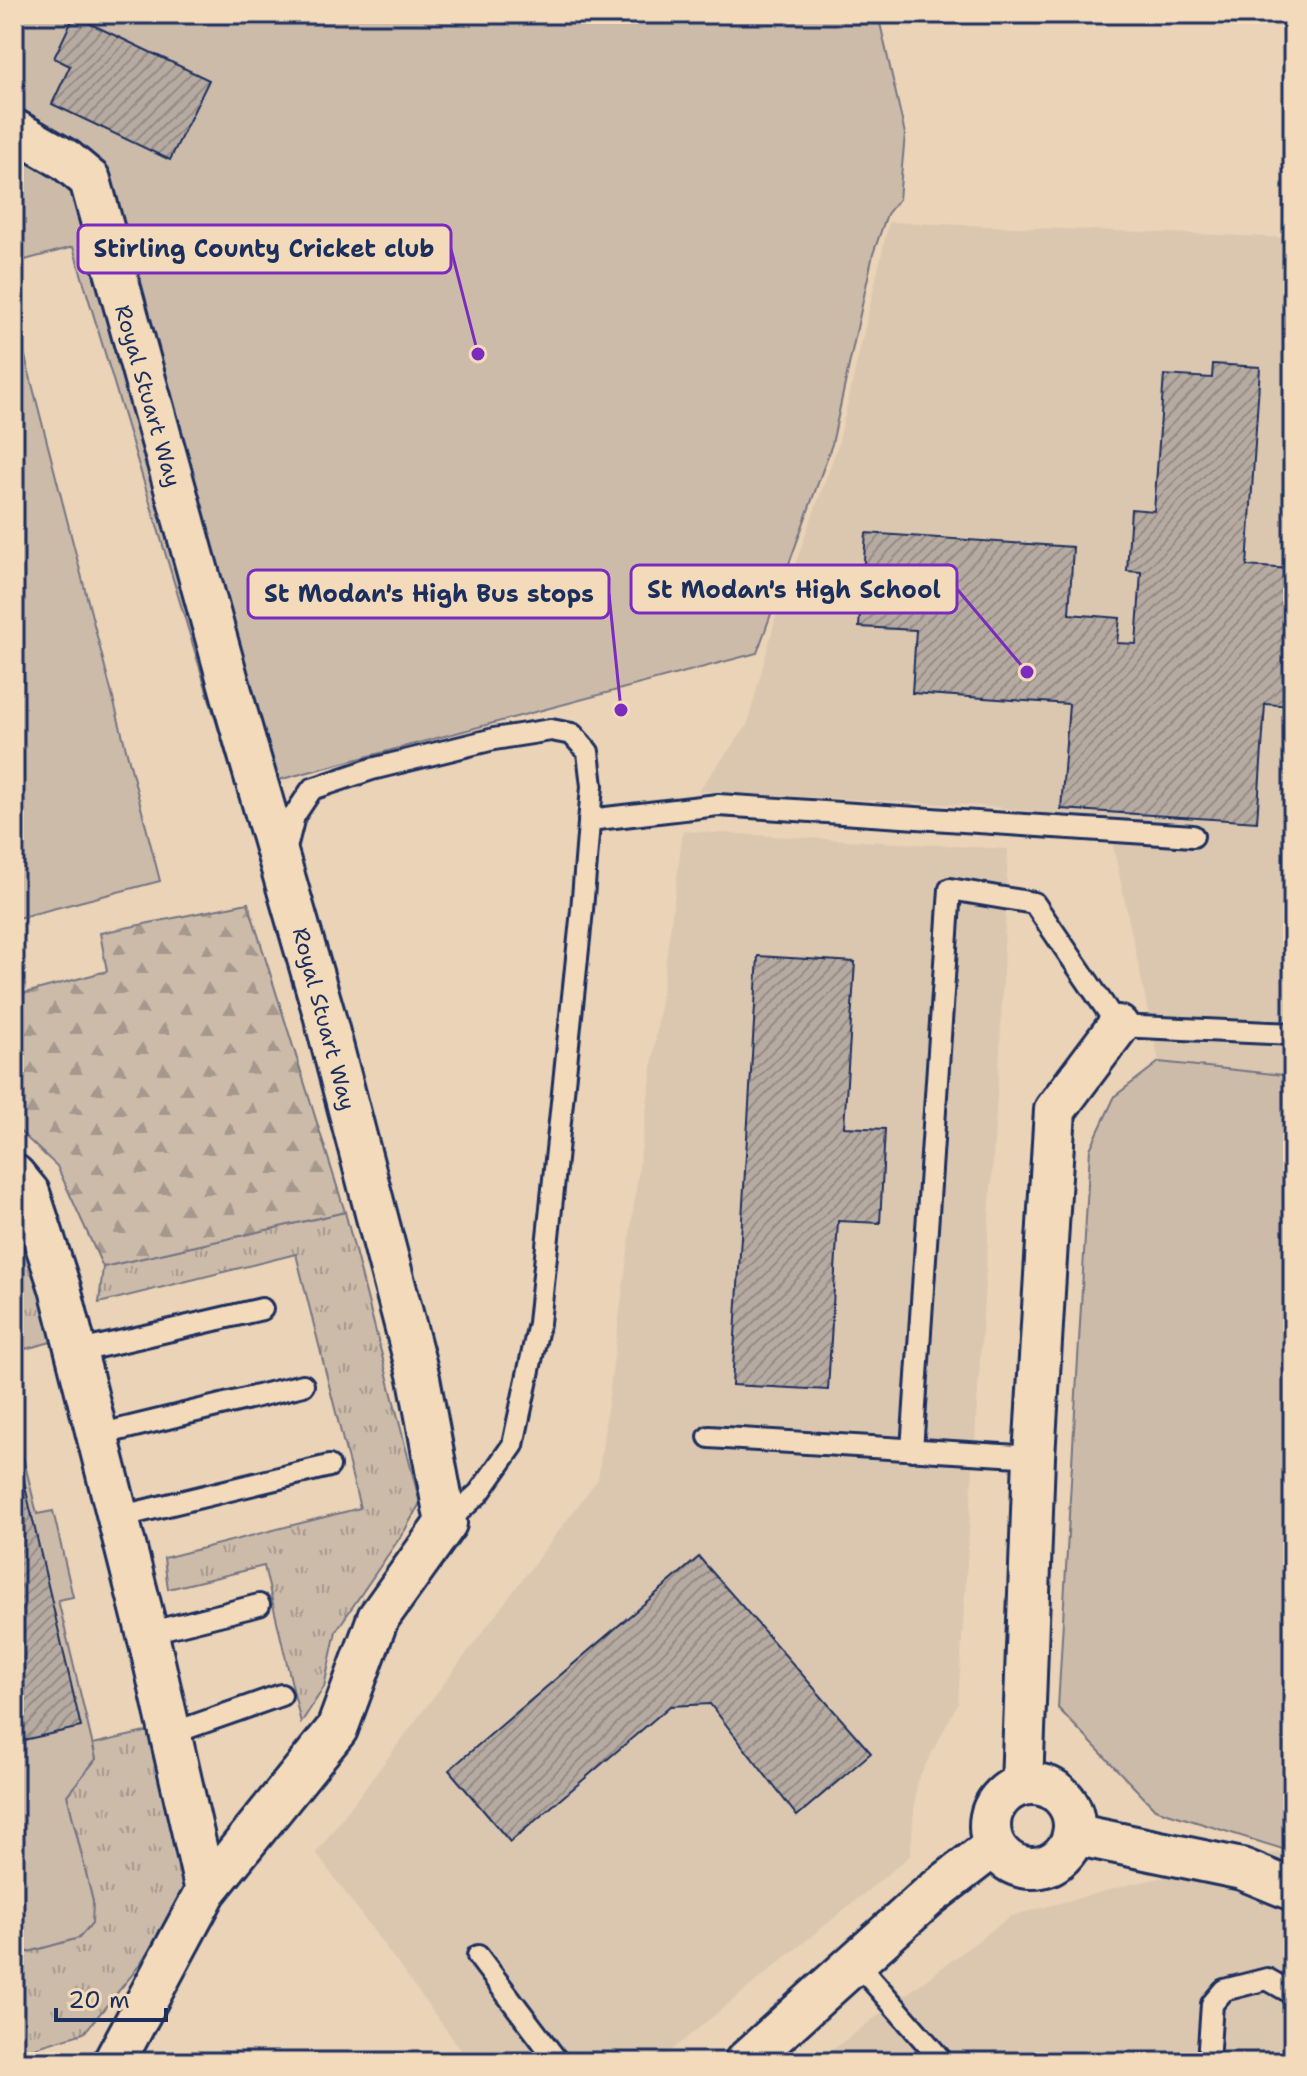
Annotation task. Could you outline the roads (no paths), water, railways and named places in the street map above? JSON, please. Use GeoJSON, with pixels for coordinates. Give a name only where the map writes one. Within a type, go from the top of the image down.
{"type":"FeatureCollection","features":[{"type":"Feature","properties":{"kind":"street","name":"Royal Stuart Way"},"geometry":{"type":"LineString","coordinates":[[14,130],[66,160],[90,180],[118,290],[324,1014],[419,1378],[446,1523]]}},
{"type":"Feature","properties":{"kind":"street"},"geometry":{"type":"LineString","coordinates":[[1022,1785],[1034,1457],[1055,1110],[1118,1026]]}},
{"type":"Feature","properties":{"kind":"street"},"geometry":{"type":"LineString","coordinates":[[14,1175],[29,1193],[60,1288],[147,1633],[206,1891]]}},
{"type":"Feature","properties":{"kind":"street"},"geometry":{"type":"LineString","coordinates":[[114,2062],[206,1891],[337,1729],[378,1618],[446,1523]]}},
{"type":"Feature","properties":{"kind":"street"},"geometry":{"type":"LineString","coordinates":[[1036,1784],[1051,1788],[1061,1795],[1073,1817],[1073,1834],[1068,1848],[1053,1863],[1039,1868],[1011,1864],[994,1846],[990,1832],[991,1813],[998,1800],[1009,1790],[1022,1785],[1036,1784]]}},
{"type":"Feature","properties":{"kind":"street"},"geometry":{"type":"LineString","coordinates":[[1073,1834],[1242,1869],[1293,1890]]}},
{"type":"Feature","properties":{"kind":"street"},"geometry":{"type":"LineString","coordinates":[[745,2062],[929,1896],[994,1846]]}},
{"type":"Feature","properties":{"kind":"lane"},"geometry":{"type":"LineString","coordinates":[[281,867],[294,816],[312,789],[388,765],[494,739],[551,730],[572,734],[588,752],[592,786],[539,1323],[513,1445],[479,1493],[446,1523]]}},
{"type":"Feature","properties":{"kind":"lane"},"geometry":{"type":"LineString","coordinates":[[589,820],[718,805],[1193,836]]}},
{"type":"Feature","properties":{"kind":"lane"},"geometry":{"type":"LineString","coordinates":[[912,1450],[950,889],[1034,903],[1118,1026],[1293,1034]]}},
{"type":"Feature","properties":{"kind":"lane"},"geometry":{"type":"LineString","coordinates":[[76,1352],[262,1309]]}},
{"type":"Feature","properties":{"kind":"lane"},"geometry":{"type":"LineString","coordinates":[[98,1435],[303,1385]]}},
{"type":"Feature","properties":{"kind":"lane"},"geometry":{"type":"LineString","coordinates":[[709,1437],[1034,1457]]}},
{"type":"Feature","properties":{"kind":"lane"},"geometry":{"type":"LineString","coordinates":[[118,1517],[329,1466]]}},
{"type":"Feature","properties":{"kind":"lane"},"geometry":{"type":"LineString","coordinates":[[147,1633],[259,1605]]}},
{"type":"Feature","properties":{"kind":"lane"},"geometry":{"type":"LineString","coordinates":[[170,1734],[281,1695]]}},
{"type":"Feature","properties":{"kind":"lane"},"geometry":{"type":"LineString","coordinates":[[478,1956],[558,2062]]}},
{"type":"Feature","properties":{"kind":"lane"},"geometry":{"type":"LineString","coordinates":[[856,1962],[943,2062]]}},
{"type":"Feature","properties":{"kind":"lane"},"geometry":{"type":"LineString","coordinates":[[1208,2062],[1212,2004],[1224,1990],[1267,1979],[1290,1992],[1293,1997]]}},
{"type":"Feature","properties":{"kind":"place","name":"Stirling County Cricket club"},"geometry":{"type":"Point","coordinates":[478,354]}},
{"type":"Feature","properties":{"kind":"place","name":"St Modan's High School"},"geometry":{"type":"Point","coordinates":[1027,672]}},
{"type":"Feature","properties":{"kind":"place","name":"St Modan's High Bus stops"},"geometry":{"type":"Point","coordinates":[621,710]}}]}
